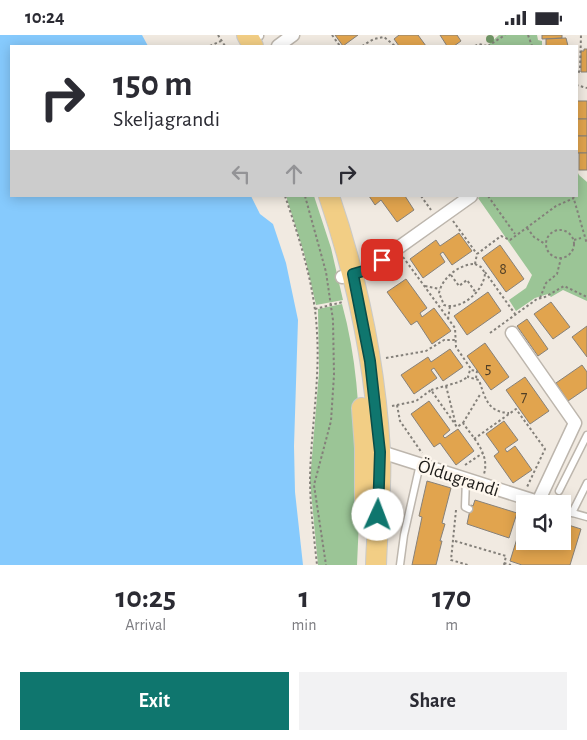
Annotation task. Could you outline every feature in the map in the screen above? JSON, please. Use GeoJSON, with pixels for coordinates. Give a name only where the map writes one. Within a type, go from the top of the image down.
{"type":"FeatureCollection","features":[{"type":"Feature","properties":{"kind":"main road"},"geometry":{"type":"LineString","coordinates":[[318,197],[347,275],[353,329],[375,446]]}},
{"type":"Feature","properties":{"kind":"main road"},"geometry":{"type":"LineString","coordinates":[[329,197],[373,388],[375,446],[373,564]]}},
{"type":"Feature","properties":{"kind":"street"},"geometry":{"type":"LineString","coordinates":[[279,45],[293,35]]}},
{"type":"Feature","properties":{"kind":"street"},"geometry":{"type":"LineString","coordinates":[[347,275],[367,270],[470,197]]}},
{"type":"Feature","properties":{"kind":"street","name":"Öldugrandi"},"geometry":{"type":"LineString","coordinates":[[512,333],[575,423],[544,495]]}},
{"type":"Feature","properties":{"kind":"street","name":"Öldugrandi"},"geometry":{"type":"LineString","coordinates":[[375,446],[421,459],[452,474],[516,495]]}},
{"type":"Feature","properties":{"kind":"lane"},"geometry":{"type":"LineString","coordinates":[[559,491],[587,435]]}},
{"type":"Feature","properties":{"kind":"lane"},"geometry":{"type":"LineString","coordinates":[[400,565],[404,535],[421,459]]}},
{"type":"Feature","properties":{"kind":"lane"},"geometry":{"type":"LineString","coordinates":[[466,479],[465,507],[469,509]]}},
{"type":"Feature","properties":{"kind":"lane"},"geometry":{"type":"LineString","coordinates":[[587,483],[572,513],[587,517]]}},
{"type":"Feature","properties":{"kind":"path"},"geometry":{"type":"LineString","coordinates":[[218,35],[224,45]]}},
{"type":"Feature","properties":{"kind":"path"},"geometry":{"type":"LineString","coordinates":[[490,45],[505,35]]}},
{"type":"Feature","properties":{"kind":"path"},"geometry":{"type":"LineString","coordinates":[[578,74],[580,70],[580,35]]}},
{"type":"Feature","properties":{"kind":"path"},"geometry":{"type":"LineString","coordinates":[[363,45],[384,36],[394,45]]}},
{"type":"Feature","properties":{"kind":"path"},"geometry":{"type":"LineString","coordinates":[[212,45],[221,41]]}},
{"type":"Feature","properties":{"kind":"path"},"geometry":{"type":"LineString","coordinates":[[285,197],[304,256],[315,309],[318,372],[310,503],[317,565]]}},
{"type":"Feature","properties":{"kind":"path"},"geometry":{"type":"LineString","coordinates":[[304,197],[326,272],[331,305],[334,375],[331,421],[314,485],[326,565]]}},
{"type":"Feature","properties":{"kind":"path"},"geometry":{"type":"LineString","coordinates":[[422,197],[477,254]]}},
{"type":"Feature","properties":{"kind":"path"},"geometry":{"type":"LineString","coordinates":[[489,197],[515,235]]}},
{"type":"Feature","properties":{"kind":"path"},"geometry":{"type":"LineString","coordinates":[[475,264],[477,254],[502,236],[510,240],[562,201],[574,197],[587,245]]}},
{"type":"Feature","properties":{"kind":"path"},"geometry":{"type":"LineString","coordinates":[[527,228],[534,237],[545,244],[550,254],[561,258]]}},
{"type":"Feature","properties":{"kind":"path"},"geometry":{"type":"LineString","coordinates":[[540,298],[546,283],[556,274],[561,258],[572,251],[574,240],[567,231],[556,230],[548,235],[545,244]]}},
{"type":"Feature","properties":{"kind":"path"},"geometry":{"type":"LineString","coordinates":[[574,240],[581,238]]}},
{"type":"Feature","properties":{"kind":"path"},"geometry":{"type":"LineString","coordinates":[[397,249],[455,328],[456,347],[472,369],[477,372],[476,378]]}},
{"type":"Feature","properties":{"kind":"path"},"geometry":{"type":"LineString","coordinates":[[484,270],[485,277],[476,293],[465,302],[446,306],[440,301],[440,289],[451,275],[466,265],[475,264],[484,270],[515,314]]}},
{"type":"Feature","properties":{"kind":"path"},"geometry":{"type":"LineString","coordinates":[[451,275],[459,286],[467,280],[476,293]]}},
{"type":"Feature","properties":{"kind":"path"},"geometry":{"type":"LineString","coordinates":[[425,286],[440,289]]}},
{"type":"Feature","properties":{"kind":"path"},"geometry":{"type":"LineString","coordinates":[[490,333],[540,298],[564,286],[587,297]]}},
{"type":"Feature","properties":{"kind":"path"},"geometry":{"type":"LineString","coordinates":[[315,309],[343,302]]}},
{"type":"Feature","properties":{"kind":"path"},"geometry":{"type":"LineString","coordinates":[[448,319],[450,306]]}},
{"type":"Feature","properties":{"kind":"path"},"geometry":{"type":"LineString","coordinates":[[380,358],[426,351],[444,340],[455,340]]}},
{"type":"Feature","properties":{"kind":"path"},"geometry":{"type":"LineString","coordinates":[[468,377],[468,371],[472,369]]}},
{"type":"Feature","properties":{"kind":"path"},"geometry":{"type":"LineString","coordinates":[[386,407],[416,401],[431,390],[468,377],[476,378],[480,381],[482,393],[493,408],[509,413]]}},
{"type":"Feature","properties":{"kind":"path"},"geometry":{"type":"LineString","coordinates":[[446,386],[457,427]]}},
{"type":"Feature","properties":{"kind":"path"},"geometry":{"type":"LineString","coordinates":[[431,390],[457,427]]}},
{"type":"Feature","properties":{"kind":"path"},"geometry":{"type":"LineString","coordinates":[[457,427],[463,423],[482,393]]}},
{"type":"Feature","properties":{"kind":"path"},"geometry":{"type":"LineString","coordinates":[[397,405],[400,421],[421,459]]}},
{"type":"Feature","properties":{"kind":"path"},"geometry":{"type":"LineString","coordinates":[[474,439],[516,409],[545,449],[523,495]]}},
{"type":"Feature","properties":{"kind":"path"},"geometry":{"type":"LineString","coordinates":[[463,423],[483,453],[486,464],[482,484]]}},
{"type":"Feature","properties":{"kind":"path"},"geometry":{"type":"LineString","coordinates":[[452,474],[483,453]]}},
{"type":"Feature","properties":{"kind":"path"},"geometry":{"type":"LineString","coordinates":[[457,503],[451,560],[468,565]]}},
{"type":"Feature","properties":{"kind":"path"},"geometry":{"type":"LineString","coordinates":[[454,541],[506,556],[504,564],[511,565]]}},
{"type":"Feature","properties":{"kind":"green space"},"geometry":{"type":"Polygon","coordinates":[[[499,35],[537,35],[538,40],[542,41],[542,45],[488,45],[499,35]]]}},
{"type":"Feature","properties":{"kind":"green space"},"geometry":{"type":"Polygon","coordinates":[[[578,173],[587,182],[587,301],[563,290],[551,297],[548,294],[535,298],[516,311],[509,300],[526,288],[532,275],[478,198],[578,197],[578,173]]]}},
{"type":"Feature","properties":{"kind":"green space"},"geometry":{"type":"Polygon","coordinates":[[[286,197],[314,197],[331,248],[343,300],[316,305],[304,253],[286,197]]]}},
{"type":"Feature","properties":{"kind":"green space"},"geometry":{"type":"Polygon","coordinates":[[[342,304],[355,368],[360,434],[360,500],[357,565],[318,565],[310,481],[319,372],[318,309],[342,304]]]}},
{"type":"Feature","properties":{"kind":"water"},"geometry":{"type":"Polygon","coordinates":[[[0,35],[142,35],[147,45],[10,45],[10,197],[252,197],[260,214],[273,224],[286,263],[298,320],[294,446],[295,492],[303,565],[0,565],[0,35]]]}},
{"type":"Feature","properties":{"kind":"building"},"geometry":{"type":"Polygon","coordinates":[[[335,35],[358,35],[344,45],[342,45],[335,35]]]}},
{"type":"Feature","properties":{"kind":"building"},"geometry":{"type":"Polygon","coordinates":[[[399,35],[418,35],[425,45],[398,45],[394,39],[399,35]]]}},
{"type":"Feature","properties":{"kind":"building"},"geometry":{"type":"Polygon","coordinates":[[[440,35],[457,35],[461,41],[455,45],[446,45],[440,35]]]}},
{"type":"Feature","properties":{"kind":"building"},"geometry":{"type":"Polygon","coordinates":[[[542,35],[562,35],[562,38],[542,39],[542,35]]]}},
{"type":"Feature","properties":{"kind":"building"},"geometry":{"type":"Polygon","coordinates":[[[566,38],[568,45],[546,45],[546,39],[566,38]]]}},
{"type":"Feature","properties":{"kind":"building"},"geometry":{"type":"Polygon","coordinates":[[[584,49],[587,49],[587,72],[581,72],[581,51],[584,51],[584,49]]]}},
{"type":"Feature","properties":{"kind":"building"},"geometry":{"type":"Polygon","coordinates":[[[578,101],[587,101],[587,119],[578,119],[578,101]]]}},
{"type":"Feature","properties":{"kind":"building"},"geometry":{"type":"Polygon","coordinates":[[[578,119],[587,119],[587,136],[578,136],[578,119]]]}},
{"type":"Feature","properties":{"kind":"building"},"geometry":{"type":"Polygon","coordinates":[[[578,136],[587,136],[587,153],[578,153],[578,136]]]}},
{"type":"Feature","properties":{"kind":"building"},"geometry":{"type":"Polygon","coordinates":[[[579,153],[587,153],[587,170],[579,170],[579,153]]]}},
{"type":"Feature","properties":{"kind":"building"},"geometry":{"type":"Polygon","coordinates":[[[370,197],[406,197],[414,210],[397,222],[381,200],[375,205],[370,197]]]}},
{"type":"Feature","properties":{"kind":"building"},"geometry":{"type":"Polygon","coordinates":[[[459,233],[472,251],[452,265],[443,252],[440,254],[445,262],[423,278],[410,259],[436,240],[440,246],[459,233]]]}},
{"type":"Feature","properties":{"kind":"building"},"geometry":{"type":"Polygon","coordinates":[[[500,245],[524,279],[506,292],[482,258],[500,245]]]}},
{"type":"Feature","properties":{"kind":"building"},"geometry":{"type":"Polygon","coordinates":[[[406,279],[427,308],[420,313],[422,317],[434,308],[451,331],[432,344],[417,321],[411,325],[387,292],[406,279]]]}},
{"type":"Feature","properties":{"kind":"building"},"geometry":{"type":"Polygon","coordinates":[[[488,292],[501,311],[467,335],[454,316],[488,292]]]}},
{"type":"Feature","properties":{"kind":"building"},"geometry":{"type":"Polygon","coordinates":[[[551,302],[570,327],[553,339],[534,314],[551,302]]]}},
{"type":"Feature","properties":{"kind":"building"},"geometry":{"type":"Polygon","coordinates":[[[527,319],[548,349],[538,356],[517,326],[527,319]]]}},
{"type":"Feature","properties":{"kind":"building"},"geometry":{"type":"Polygon","coordinates":[[[587,326],[587,357],[572,337],[587,326]]]}},
{"type":"Feature","properties":{"kind":"building"},"geometry":{"type":"Polygon","coordinates":[[[485,343],[509,377],[491,390],[467,356],[485,343]]]}},
{"type":"Feature","properties":{"kind":"building"},"geometry":{"type":"Polygon","coordinates":[[[450,349],[463,367],[443,381],[434,368],[431,370],[437,378],[414,394],[401,375],[428,357],[431,362],[450,349]]]}},
{"type":"Feature","properties":{"kind":"building"},"geometry":{"type":"Polygon","coordinates":[[[582,365],[587,372],[587,388],[568,401],[556,383],[582,365]]]}},
{"type":"Feature","properties":{"kind":"building"},"geometry":{"type":"Polygon","coordinates":[[[525,377],[549,411],[530,424],[506,390],[525,377]]]}},
{"type":"Feature","properties":{"kind":"building"},"geometry":{"type":"Polygon","coordinates":[[[429,401],[450,430],[443,436],[445,438],[458,429],[474,451],[456,465],[440,443],[434,447],[411,414],[429,401]]]}},
{"type":"Feature","properties":{"kind":"building"},"geometry":{"type":"Polygon","coordinates":[[[504,421],[518,440],[505,449],[507,452],[515,446],[532,470],[513,483],[494,456],[499,452],[486,434],[504,421]]]}},
{"type":"Feature","properties":{"kind":"building"},"geometry":{"type":"Polygon","coordinates":[[[427,481],[451,488],[442,523],[445,524],[440,541],[442,541],[436,565],[412,565],[422,517],[419,516],[427,481]]]}},
{"type":"Feature","properties":{"kind":"building"},"geometry":{"type":"Polygon","coordinates":[[[475,500],[516,513],[509,538],[467,524],[471,505],[473,506],[475,500]]]}},
{"type":"Feature","properties":{"kind":"building"},"geometry":{"type":"Polygon","coordinates":[[[571,526],[581,529],[570,565],[522,565],[510,561],[516,542],[516,550],[571,550],[571,526]]]}},
{"type":"Feature","properties":{"kind":"route"},"geometry":{"type":"LineString","coordinates":[[378,515],[380,452],[370,361],[353,274],[367,270],[382,260]]}}]}
